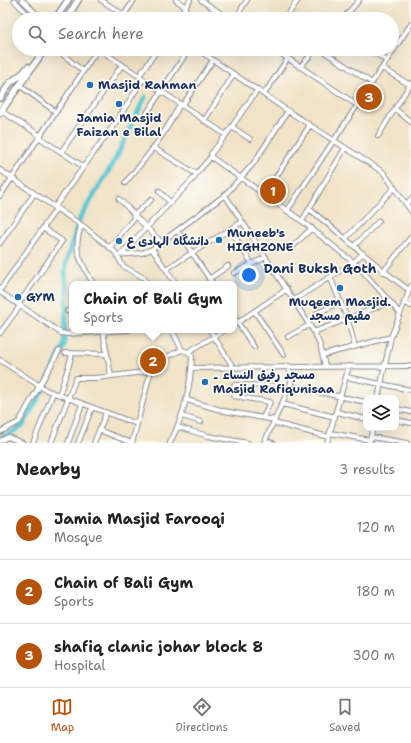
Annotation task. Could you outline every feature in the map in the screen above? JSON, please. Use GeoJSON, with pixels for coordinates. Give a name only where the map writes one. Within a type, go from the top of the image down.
{"type":"FeatureCollection","features":[{"type":"Feature","properties":{"kind":"main road"},"geometry":{"type":"LineString","coordinates":[[60,12],[68,0]]}},
{"type":"Feature","properties":{"kind":"main road"},"geometry":{"type":"LineString","coordinates":[[70,12],[78,0]]}},
{"type":"Feature","properties":{"kind":"main road"},"geometry":{"type":"LineString","coordinates":[[0,98],[10,83],[23,73],[36,56]]}},
{"type":"Feature","properties":{"kind":"main road"},"geometry":{"type":"LineString","coordinates":[[0,112],[40,56]]}},
{"type":"Feature","properties":{"kind":"street"},"geometry":{"type":"LineString","coordinates":[[14,0],[25,12]]}},
{"type":"Feature","properties":{"kind":"street"},"geometry":{"type":"LineString","coordinates":[[22,0],[35,12]]}},
{"type":"Feature","properties":{"kind":"street"},"geometry":{"type":"LineString","coordinates":[[101,0],[118,12]]}},
{"type":"Feature","properties":{"kind":"street"},"geometry":{"type":"LineString","coordinates":[[129,12],[134,0]]}},
{"type":"Feature","properties":{"kind":"street"},"geometry":{"type":"LineString","coordinates":[[176,0],[186,7]]}},
{"type":"Feature","properties":{"kind":"street"},"geometry":{"type":"LineString","coordinates":[[183,12],[190,0]]}},
{"type":"Feature","properties":{"kind":"street"},"geometry":{"type":"LineString","coordinates":[[201,0],[219,12]]}},
{"type":"Feature","properties":{"kind":"street"},"geometry":{"type":"LineString","coordinates":[[239,12],[247,0]]}},
{"type":"Feature","properties":{"kind":"street"},"geometry":{"type":"LineString","coordinates":[[290,12],[298,0]]}},
{"type":"Feature","properties":{"kind":"street"},"geometry":{"type":"LineString","coordinates":[[348,12],[359,0]]}},
{"type":"Feature","properties":{"kind":"street"},"geometry":{"type":"LineString","coordinates":[[399,42],[411,24]]}},
{"type":"Feature","properties":{"kind":"street"},"geometry":{"type":"LineString","coordinates":[[65,56],[83,71]]}},
{"type":"Feature","properties":{"kind":"street"},"geometry":{"type":"LineString","coordinates":[[0,196],[83,71],[96,56]]}},
{"type":"Feature","properties":{"kind":"street"},"geometry":{"type":"LineString","coordinates":[[109,56],[226,135]]}},
{"type":"Feature","properties":{"kind":"street"},"geometry":{"type":"LineString","coordinates":[[79,333],[61,333],[0,292],[55,209],[118,119],[154,56]]}},
{"type":"Feature","properties":{"kind":"street"},"geometry":{"type":"LineString","coordinates":[[147,112],[184,56]]}},
{"type":"Feature","properties":{"kind":"street"},"geometry":{"type":"LineString","coordinates":[[207,56],[288,111],[383,172],[411,212]]}},
{"type":"Feature","properties":{"kind":"street"},"geometry":{"type":"LineString","coordinates":[[285,56],[357,105]]}},
{"type":"Feature","properties":{"kind":"street"},"geometry":{"type":"LineString","coordinates":[[300,67],[310,56]]}},
{"type":"Feature","properties":{"kind":"street"},"geometry":{"type":"LineString","coordinates":[[331,56],[372,83]]}},
{"type":"Feature","properties":{"kind":"street"},"geometry":{"type":"LineString","coordinates":[[380,56],[387,61]]}},
{"type":"Feature","properties":{"kind":"street"},"geometry":{"type":"LineString","coordinates":[[287,211],[390,56]]}},
{"type":"Feature","properties":{"kind":"street"},"geometry":{"type":"LineString","coordinates":[[264,94],[288,58]]}},
{"type":"Feature","properties":{"kind":"street"},"geometry":{"type":"LineString","coordinates":[[125,183],[154,148],[181,105],[213,60]]}},
{"type":"Feature","properties":{"kind":"street"},"geometry":{"type":"LineString","coordinates":[[61,152],[122,65]]}},
{"type":"Feature","properties":{"kind":"street"},"geometry":{"type":"LineString","coordinates":[[378,136],[410,86],[382,68]]}},
{"type":"Feature","properties":{"kind":"street"},"geometry":{"type":"LineString","coordinates":[[204,121],[234,74]]}},
{"type":"Feature","properties":{"kind":"street"},"geometry":{"type":"LineString","coordinates":[[19,85],[56,112]]}},
{"type":"Feature","properties":{"kind":"street"},"geometry":{"type":"LineString","coordinates":[[119,255],[170,203],[211,157],[211,154],[258,90]]}},
{"type":"Feature","properties":{"kind":"street"},"geometry":{"type":"LineString","coordinates":[[395,109],[411,122]]}},
{"type":"Feature","properties":{"kind":"street"},"geometry":{"type":"LineString","coordinates":[[119,255],[142,253],[152,249],[178,232],[225,195],[241,179],[288,111]]}},
{"type":"Feature","properties":{"kind":"street"},"geometry":{"type":"LineString","coordinates":[[0,112],[84,167]]}},
{"type":"Feature","properties":{"kind":"street"},"geometry":{"type":"LineString","coordinates":[[264,195],[310,125]]}},
{"type":"Feature","properties":{"kind":"street"},"geometry":{"type":"LineString","coordinates":[[232,127],[250,139]]}},
{"type":"Feature","properties":{"kind":"street"},"geometry":{"type":"LineString","coordinates":[[154,148],[195,175]]}},
{"type":"Feature","properties":{"kind":"street"},"geometry":{"type":"LineString","coordinates":[[302,220],[345,148]]}},
{"type":"Feature","properties":{"kind":"street"},"geometry":{"type":"LineString","coordinates":[[211,157],[302,220],[354,262],[399,312]]}},
{"type":"Feature","properties":{"kind":"street"},"geometry":{"type":"LineString","coordinates":[[0,170],[110,247],[119,255],[123,266],[144,278],[146,281]]}},
{"type":"Feature","properties":{"kind":"street"},"geometry":{"type":"LineString","coordinates":[[346,238],[394,188]]}},
{"type":"Feature","properties":{"kind":"street"},"geometry":{"type":"LineString","coordinates":[[159,191],[170,203]]}},
{"type":"Feature","properties":{"kind":"street"},"geometry":{"type":"LineString","coordinates":[[0,243],[34,194]]}},
{"type":"Feature","properties":{"kind":"street"},"geometry":{"type":"LineString","coordinates":[[225,195],[310,325],[323,355],[325,366]]}},
{"type":"Feature","properties":{"kind":"street"},"geometry":{"type":"LineString","coordinates":[[119,199],[162,243]]}},
{"type":"Feature","properties":{"kind":"street"},"geometry":{"type":"LineString","coordinates":[[110,247],[134,218],[134,215],[151,200]]}},
{"type":"Feature","properties":{"kind":"street"},"geometry":{"type":"LineString","coordinates":[[406,204],[411,200]]}},
{"type":"Feature","properties":{"kind":"street"},"geometry":{"type":"LineString","coordinates":[[308,209],[346,238],[383,272],[410,288],[399,312],[391,337],[379,395]]}},
{"type":"Feature","properties":{"kind":"street"},"geometry":{"type":"LineString","coordinates":[[354,246],[379,221]]}},
{"type":"Feature","properties":{"kind":"street"},"geometry":{"type":"LineString","coordinates":[[166,269],[242,222]]}},
{"type":"Feature","properties":{"kind":"street"},"geometry":{"type":"LineString","coordinates":[[79,225],[76,242],[77,252],[92,281]]}},
{"type":"Feature","properties":{"kind":"street"},"geometry":{"type":"LineString","coordinates":[[0,333],[62,240],[43,228]]}},
{"type":"Feature","properties":{"kind":"street"},"geometry":{"type":"LineString","coordinates":[[292,248],[312,228]]}},
{"type":"Feature","properties":{"kind":"street"},"geometry":{"type":"LineString","coordinates":[[230,230],[252,264]]}},
{"type":"Feature","properties":{"kind":"street"},"geometry":{"type":"LineString","coordinates":[[178,232],[211,281]]}},
{"type":"Feature","properties":{"kind":"street"},"geometry":{"type":"LineString","coordinates":[[383,272],[411,237]]}},
{"type":"Feature","properties":{"kind":"street"},"geometry":{"type":"LineString","coordinates":[[152,249],[174,281]]}},
{"type":"Feature","properties":{"kind":"street"},"geometry":{"type":"LineString","coordinates":[[294,300],[354,262],[363,253]]}},
{"type":"Feature","properties":{"kind":"street"},"geometry":{"type":"LineString","coordinates":[[234,273],[266,257]]}},
{"type":"Feature","properties":{"kind":"street"},"geometry":{"type":"LineString","coordinates":[[209,278],[228,266]]}},
{"type":"Feature","properties":{"kind":"street"},"geometry":{"type":"LineString","coordinates":[[330,277],[348,320],[355,347]]}},
{"type":"Feature","properties":{"kind":"street"},"geometry":{"type":"LineString","coordinates":[[237,323],[287,289]]}},
{"type":"Feature","properties":{"kind":"street"},"geometry":{"type":"LineString","coordinates":[[317,313],[341,302]]}},
{"type":"Feature","properties":{"kind":"street"},"geometry":{"type":"LineString","coordinates":[[314,332],[348,320],[390,302]]}},
{"type":"Feature","properties":{"kind":"street"},"geometry":{"type":"LineString","coordinates":[[404,302],[411,306]]}},
{"type":"Feature","properties":{"kind":"street"},"geometry":{"type":"LineString","coordinates":[[255,312],[284,355]]}},
{"type":"Feature","properties":{"kind":"street"},"geometry":{"type":"LineString","coordinates":[[237,325],[254,347]]}},
{"type":"Feature","properties":{"kind":"street"},"geometry":{"type":"LineString","coordinates":[[288,337],[310,325]]}},
{"type":"Feature","properties":{"kind":"street"},"geometry":{"type":"LineString","coordinates":[[103,333],[111,376]]}},
{"type":"Feature","properties":{"kind":"street"},"geometry":{"type":"LineString","coordinates":[[174,333],[182,350]]}},
{"type":"Feature","properties":{"kind":"street"},"geometry":{"type":"LineString","coordinates":[[212,333],[233,367]]}},
{"type":"Feature","properties":{"kind":"street"},"geometry":{"type":"LineString","coordinates":[[188,352],[220,333]]}},
{"type":"Feature","properties":{"kind":"street"},"geometry":{"type":"LineString","coordinates":[[323,355],[391,337]]}},
{"type":"Feature","properties":{"kind":"street"},"geometry":{"type":"LineString","coordinates":[[99,430],[132,443],[155,364],[182,350],[188,352],[192,356],[187,400],[178,428],[170,443]]}},
{"type":"Feature","properties":{"kind":"street"},"geometry":{"type":"LineString","coordinates":[[0,432],[19,422],[59,351]]}},
{"type":"Feature","properties":{"kind":"street"},"geometry":{"type":"LineString","coordinates":[[65,353],[107,354]]}},
{"type":"Feature","properties":{"kind":"street"},"geometry":{"type":"LineString","coordinates":[[59,395],[72,353]]}},
{"type":"Feature","properties":{"kind":"street"},"geometry":{"type":"LineString","coordinates":[[0,360],[46,390],[137,424]]}},
{"type":"Feature","properties":{"kind":"street"},"geometry":{"type":"LineString","coordinates":[[191,368],[384,365],[411,366]]}},
{"type":"Feature","properties":{"kind":"street"},"geometry":{"type":"LineString","coordinates":[[273,443],[265,442],[290,386],[289,366]]}},
{"type":"Feature","properties":{"kind":"street"},"geometry":{"type":"LineString","coordinates":[[327,443],[342,397],[349,366]]}},
{"type":"Feature","properties":{"kind":"street"},"geometry":{"type":"LineString","coordinates":[[51,443],[67,398],[76,378],[111,376],[152,371]]}},
{"type":"Feature","properties":{"kind":"street"},"geometry":{"type":"LineString","coordinates":[[346,377],[411,390]]}},
{"type":"Feature","properties":{"kind":"street"},"geometry":{"type":"LineString","coordinates":[[234,386],[290,386],[363,401]]}},
{"type":"Feature","properties":{"kind":"street"},"geometry":{"type":"LineString","coordinates":[[34,443],[53,393]]}},
{"type":"Feature","properties":{"kind":"street"},"geometry":{"type":"LineString","coordinates":[[234,396],[270,402],[263,418]]}},
{"type":"Feature","properties":{"kind":"street"},"geometry":{"type":"LineString","coordinates":[[187,400],[224,411],[263,418],[329,435],[407,443]]}},
{"type":"Feature","properties":{"kind":"street"},"geometry":{"type":"LineString","coordinates":[[68,443],[82,404]]}},
{"type":"Feature","properties":{"kind":"street"},"geometry":{"type":"LineString","coordinates":[[282,404],[336,415],[363,419]]}},
{"type":"Feature","properties":{"kind":"street"},"geometry":{"type":"LineString","coordinates":[[78,443],[92,408]]}},
{"type":"Feature","properties":{"kind":"street"},"geometry":{"type":"LineString","coordinates":[[399,410],[411,412]]}},
{"type":"Feature","properties":{"kind":"street"},"geometry":{"type":"LineString","coordinates":[[94,443],[106,413]]}},
{"type":"Feature","properties":{"kind":"street"},"geometry":{"type":"LineString","coordinates":[[182,416],[201,422]]}},
{"type":"Feature","properties":{"kind":"street"},"geometry":{"type":"LineString","coordinates":[[399,421],[411,423]]}},
{"type":"Feature","properties":{"kind":"street"},"geometry":{"type":"LineString","coordinates":[[178,428],[208,436],[248,443]]}},
{"type":"Feature","properties":{"kind":"street"},"geometry":{"type":"LineString","coordinates":[[0,441],[8,437],[17,442],[23,443]]}},
{"type":"Feature","properties":{"kind":"waterway"},"geometry":{"type":"LineString","coordinates":[[0,437],[10,434],[23,425],[47,383],[64,346],[67,288],[65,272],[67,259],[80,218],[114,162],[145,97]]}},
{"type":"Feature","properties":{"kind":"place","name":"Masjid Rahman"},"geometry":{"type":"Point","coordinates":[90,85]}},
{"type":"Feature","properties":{"kind":"place","name":"shafiq clanic johar block 8"},"geometry":{"type":"Point","coordinates":[369,97]}},
{"type":"Feature","properties":{"kind":"place","name":"Jamia Masjid Faizan e Bilal"},"geometry":{"type":"Point","coordinates":[119,104]}},
{"type":"Feature","properties":{"kind":"place","name":"Jamia Masjid Farooqi"},"geometry":{"type":"Point","coordinates":[273,191]}},
{"type":"Feature","properties":{"kind":"place","name":"Muneeb's HIGHZONE"},"geometry":{"type":"Point","coordinates":[219,240]}},
{"type":"Feature","properties":{"kind":"place","name":"دانشگاہ الہادی ع"},"geometry":{"type":"Point","coordinates":[119,241]}},
{"type":"Feature","properties":{"kind":"place","name":"Muqeem Masjid. مقیم مسجد"},"geometry":{"type":"Point","coordinates":[340,288]}},
{"type":"Feature","properties":{"kind":"place","name":"GYM"},"geometry":{"type":"Point","coordinates":[18,297]}},
{"type":"Feature","properties":{"kind":"place","name":"Chain of Bali Gym"},"geometry":{"type":"Point","coordinates":[153,361]}},
{"type":"Feature","properties":{"kind":"place","name":"مسجد رفیق النساء ۔ Masjid Rafiqunisaa"},"geometry":{"type":"Point","coordinates":[205,382]}},
{"type":"Feature","properties":{"kind":"district","name":"Dani Buksh Goth"},"geometry":{"type":"Point","coordinates":[320,268]}}]}
